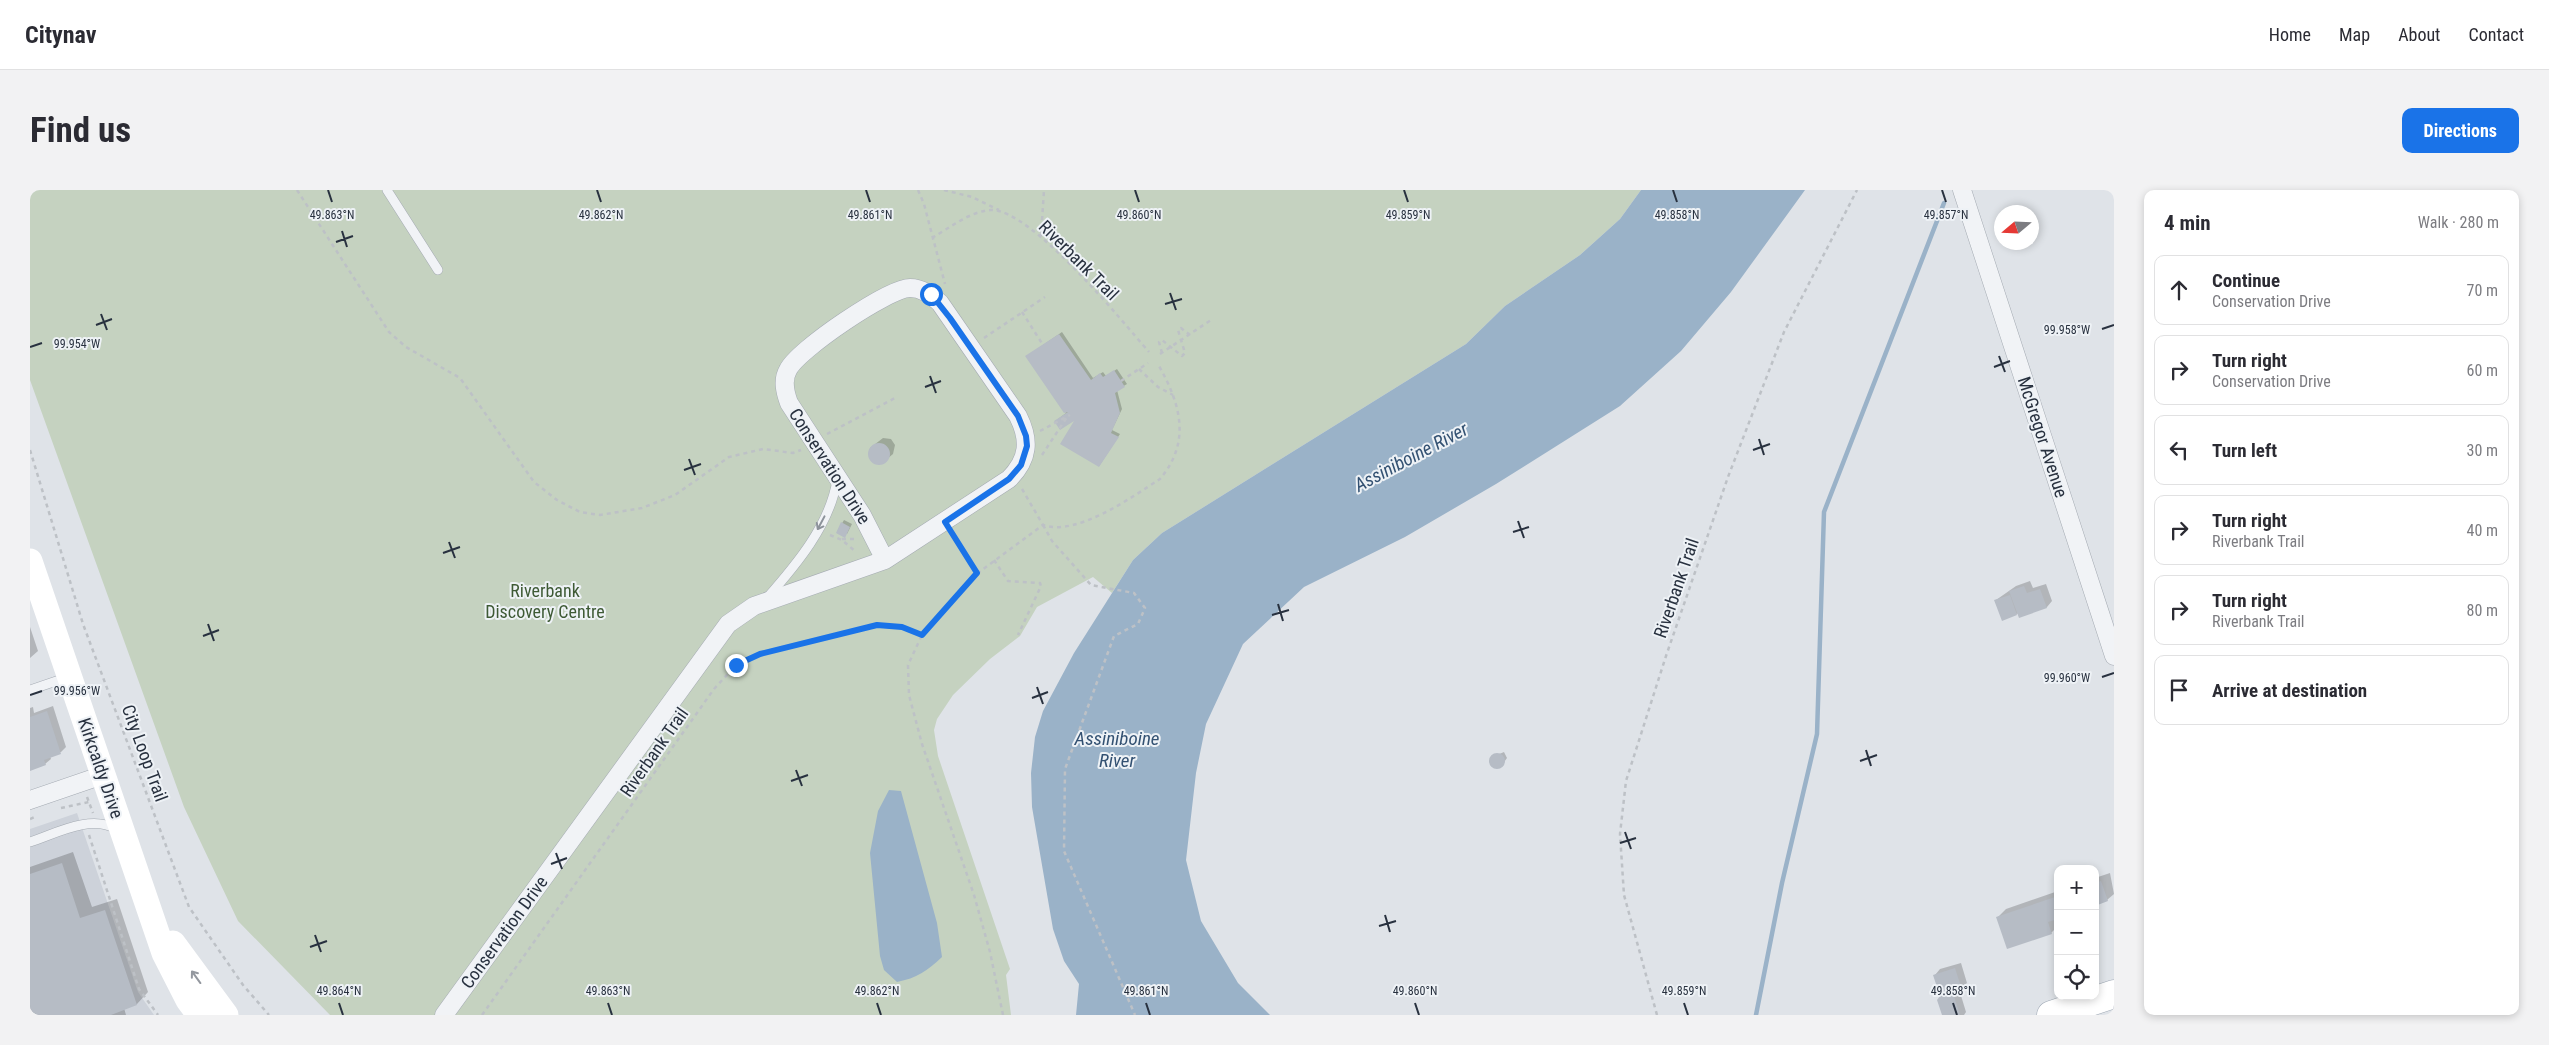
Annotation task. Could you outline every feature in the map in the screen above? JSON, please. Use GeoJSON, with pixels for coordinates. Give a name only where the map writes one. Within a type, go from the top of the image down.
{"type":"FeatureCollection","features":[{"type":"Feature","properties":{"kind":"main road","name":"Kirkcaldy Drive"},"geometry":{"type":"LineString","coordinates":[[31,568],[164,953],[175,978],[199,1015]]}},
{"type":"Feature","properties":{"kind":"main road","name":"Kirkcaldy Drive"},"geometry":{"type":"LineString","coordinates":[[143,888],[166,934],[207,992],[226,1015]]}},
{"type":"Feature","properties":{"kind":"main road"},"geometry":{"type":"LineString","coordinates":[[2051,1015],[2114,994]]}},
{"type":"Feature","properties":{"kind":"street","name":"McGregor Avenue"},"geometry":{"type":"LineString","coordinates":[[1962,190],[2107,612],[2114,656]]}},
{"type":"Feature","properties":{"kind":"street","name":"Conservation Drive"},"geometry":{"type":"LineString","coordinates":[[444,1015],[728,624],[744,611],[763,603],[880,562],[945,522],[1016,472],[1026,454],[1026,436],[1018,416],[950,318],[931,294],[920,290],[900,290],[888,295],[806,350],[788,369],[784,386],[789,403],[862,515],[880,562]]}},
{"type":"Feature","properties":{"kind":"street"},"geometry":{"type":"LineString","coordinates":[[30,800],[103,775]]}},
{"type":"Feature","properties":{"kind":"lane"},"geometry":{"type":"LineString","coordinates":[[387,190],[438,270]]}},
{"type":"Feature","properties":{"kind":"lane"},"geometry":{"type":"LineString","coordinates":[[763,603],[798,561],[820,526],[832,501],[837,477]]}},
{"type":"Feature","properties":{"kind":"lane"},"geometry":{"type":"LineString","coordinates":[[30,690],[69,676]]}},
{"type":"Feature","properties":{"kind":"lane"},"geometry":{"type":"LineString","coordinates":[[30,842],[70,828],[91,824],[105,824],[123,833]]}},
{"type":"Feature","properties":{"kind":"path"},"geometry":{"type":"LineString","coordinates":[[297,190],[389,332],[406,347],[460,378],[534,482],[557,500],[580,512],[600,515],[642,508],[675,495],[729,457],[763,449],[794,453],[806,447]]}},
{"type":"Feature","properties":{"kind":"path"},"geometry":{"type":"LineString","coordinates":[[918,190],[924,204],[946,286]]}},
{"type":"Feature","properties":{"kind":"path"},"geometry":{"type":"LineString","coordinates":[[944,190],[972,197],[1009,214]]}},
{"type":"Feature","properties":{"kind":"path"},"geometry":{"type":"LineString","coordinates":[[1040,236],[1044,190]]}},
{"type":"Feature","properties":{"kind":"path","name":"Riverbank Trail"},"geometry":{"type":"LineString","coordinates":[[1657,1015],[1624,894],[1620,834],[1626,781],[1666,656],[1728,477],[1784,332],[1857,190]]}},
{"type":"Feature","properties":{"kind":"path","name":"Riverbank Trail"},"geometry":{"type":"LineString","coordinates":[[932,238],[983,211],[994,210],[1009,214],[1040,236],[1083,278],[1149,352]]}},
{"type":"Feature","properties":{"kind":"path"},"geometry":{"type":"LineString","coordinates":[[979,342],[1045,297]]}},
{"type":"Feature","properties":{"kind":"path"},"geometry":{"type":"LineString","coordinates":[[1022,312],[1043,345]]}},
{"type":"Feature","properties":{"kind":"path"},"geometry":{"type":"LineString","coordinates":[[1190,334],[1180,328],[1178,330],[1181,340],[1185,353],[1182,356],[1171,347],[1162,340],[1159,342],[1161,354],[1171,347],[1181,340],[1190,334],[1211,320]]}},
{"type":"Feature","properties":{"kind":"path"},"geometry":{"type":"LineString","coordinates":[[1124,381],[1148,363]]}},
{"type":"Feature","properties":{"kind":"path"},"geometry":{"type":"LineString","coordinates":[[1003,1015],[990,952],[974,896],[922,744],[909,695],[908,665],[922,635],[977,573],[994,560],[1043,525],[1059,528],[1077,525],[1160,479],[1169,468],[1176,454],[1179,440],[1177,402],[1158,366]]}},
{"type":"Feature","properties":{"kind":"path"},"geometry":{"type":"LineString","coordinates":[[1139,369],[1158,387],[1174,395]]}},
{"type":"Feature","properties":{"kind":"path"},"geometry":{"type":"LineString","coordinates":[[821,437],[895,398]]}},
{"type":"Feature","properties":{"kind":"path"},"geometry":{"type":"LineString","coordinates":[[1038,431],[1069,416],[1041,456]]}},
{"type":"Feature","properties":{"kind":"path","name":"City Loop Trail"},"geometry":{"type":"LineString","coordinates":[[30,450],[83,624],[189,907],[243,985],[269,1015]]}},
{"type":"Feature","properties":{"kind":"path"},"geometry":{"type":"LineString","coordinates":[[1020,487],[1052,541],[1091,585],[1134,593],[1145,608],[1138,624],[1114,636],[1064,769],[1064,851],[1135,1015]]}},
{"type":"Feature","properties":{"kind":"path"},"geometry":{"type":"LineString","coordinates":[[945,522],[977,573]]}},
{"type":"Feature","properties":{"kind":"path"},"geometry":{"type":"LineString","coordinates":[[820,526],[829,535],[844,541],[880,562]]}},
{"type":"Feature","properties":{"kind":"path"},"geometry":{"type":"LineString","coordinates":[[994,560],[1008,582],[1040,583],[1041,586],[1018,635]]}},
{"type":"Feature","properties":{"kind":"path","name":"Riverbank Trail"},"geometry":{"type":"LineString","coordinates":[[482,1015],[714,689],[736,665],[760,654],[877,625],[902,627],[922,635]]}},
{"type":"Feature","properties":{"kind":"path"},"geometry":{"type":"LineString","coordinates":[[86,795],[93,815],[89,835],[140,989],[158,1015]]}},
{"type":"Feature","properties":{"kind":"path"},"geometry":{"type":"LineString","coordinates":[[59,809],[89,802]]}},
{"type":"Feature","properties":{"kind":"path"},"geometry":{"type":"LineString","coordinates":[[30,819],[42,814]]}},
{"type":"Feature","properties":{"kind":"shaded area"},"geometry":{"type":"Polygon","coordinates":[[[77,813],[138,992],[154,1015],[30,1015],[30,829],[77,813]]]}},
{"type":"Feature","properties":{"kind":"green space","name":"Riverbank Discovery Centre"},"geometry":{"type":"Polygon","coordinates":[[[30,190],[1641,190],[1620,219],[1580,255],[1505,306],[1466,344],[1162,533],[1133,560],[1112,593],[1093,577],[1037,607],[1020,636],[990,659],[953,695],[937,719],[934,730],[938,756],[1010,969],[1006,975],[1011,1015],[330,1015],[238,921],[184,807],[30,380],[30,190]]]}},
{"type":"Feature","properties":{"kind":"water","name":"Assiniboine River"},"geometry":{"type":"Polygon","coordinates":[[[1641,190],[1805,190],[1731,292],[1681,351],[1620,406],[1496,484],[1405,537],[1304,587],[1243,644],[1206,724],[1196,773],[1186,860],[1201,921],[1238,983],[1270,1015],[1076,1015],[1079,984],[1064,961],[1053,929],[1032,807],[1031,773],[1035,737],[1043,711],[1074,653],[1133,560],[1162,533],[1466,344],[1505,306],[1580,255],[1620,219],[1641,190]]]}},
{"type":"Feature","properties":{"kind":"water"},"geometry":{"type":"Polygon","coordinates":[[[889,790],[901,791],[937,923],[942,957],[921,973],[897,982],[884,970],[880,956],[870,853],[878,811],[889,790]]]}},
{"type":"Feature","properties":{"kind":"building"},"geometry":{"type":"Polygon","coordinates":[[[1059,334],[1091,380],[1100,373],[1103,377],[1114,370],[1125,387],[1115,393],[1120,413],[1111,433],[1119,437],[1099,467],[1060,444],[1074,421],[1060,430],[1054,421],[1068,412],[1064,413],[1025,356],[1059,334]]]}},
{"type":"Feature","properties":{"kind":"building"},"geometry":{"type":"Polygon","coordinates":[[[879,443],[887,446],[890,454],[887,462],[879,465],[871,462],[868,454],[871,446],[879,443]]]}},
{"type":"Feature","properties":{"kind":"building"},"geometry":{"type":"Polygon","coordinates":[[[841,522],[850,527],[845,538],[836,533],[841,522]]]}},
{"type":"Feature","properties":{"kind":"building"},"geometry":{"type":"Polygon","coordinates":[[[2024,586],[2027,593],[2040,589],[2047,608],[2019,618],[2009,591],[2024,586]]]}},
{"type":"Feature","properties":{"kind":"building"},"geometry":{"type":"Polygon","coordinates":[[[2010,595],[2017,615],[2002,621],[1994,600],[2010,595]]]}},
{"type":"Feature","properties":{"kind":"building"},"geometry":{"type":"Polygon","coordinates":[[[47,711],[61,754],[44,760],[46,765],[30,771],[30,717],[47,711]]]}},
{"type":"Feature","properties":{"kind":"building"},"geometry":{"type":"Polygon","coordinates":[[[1497,753],[1505,761],[1497,769],[1489,761],[1497,753]]]}},
{"type":"Feature","properties":{"kind":"building"},"geometry":{"type":"Polygon","coordinates":[[[62,863],[80,918],[105,910],[137,1005],[111,1015],[30,1015],[30,874],[62,863]]]}},
{"type":"Feature","properties":{"kind":"building"},"geometry":{"type":"Polygon","coordinates":[[[2101,881],[2108,901],[2099,904],[2099,882],[2101,881]]]}},
{"type":"Feature","properties":{"kind":"building"},"geometry":{"type":"Polygon","coordinates":[[[2054,897],[2054,920],[2048,922],[2052,934],[2007,949],[1996,917],[2054,897]]]}},
{"type":"Feature","properties":{"kind":"building"},"geometry":{"type":"Polygon","coordinates":[[[1955,968],[1962,990],[1953,993],[1960,1015],[1942,1015],[1937,1000],[1940,996],[1933,975],[1955,968]]]}},
{"type":"Feature","properties":{"kind":"waterway"},"geometry":{"type":"LineString","coordinates":[[1756,1015],[1782,883],[1817,734],[1824,512],[1944,203]]}},
{"type":"Feature","properties":{"kind":"route"},"geometry":{"type":"LineString","coordinates":[[736,665],[760,654],[877,625],[885,624],[902,627],[922,635],[963,586],[977,573],[945,522],[1009,479],[1016,472],[1026,454],[1026,436],[1018,416],[940,303],[931,294]]}}]}
